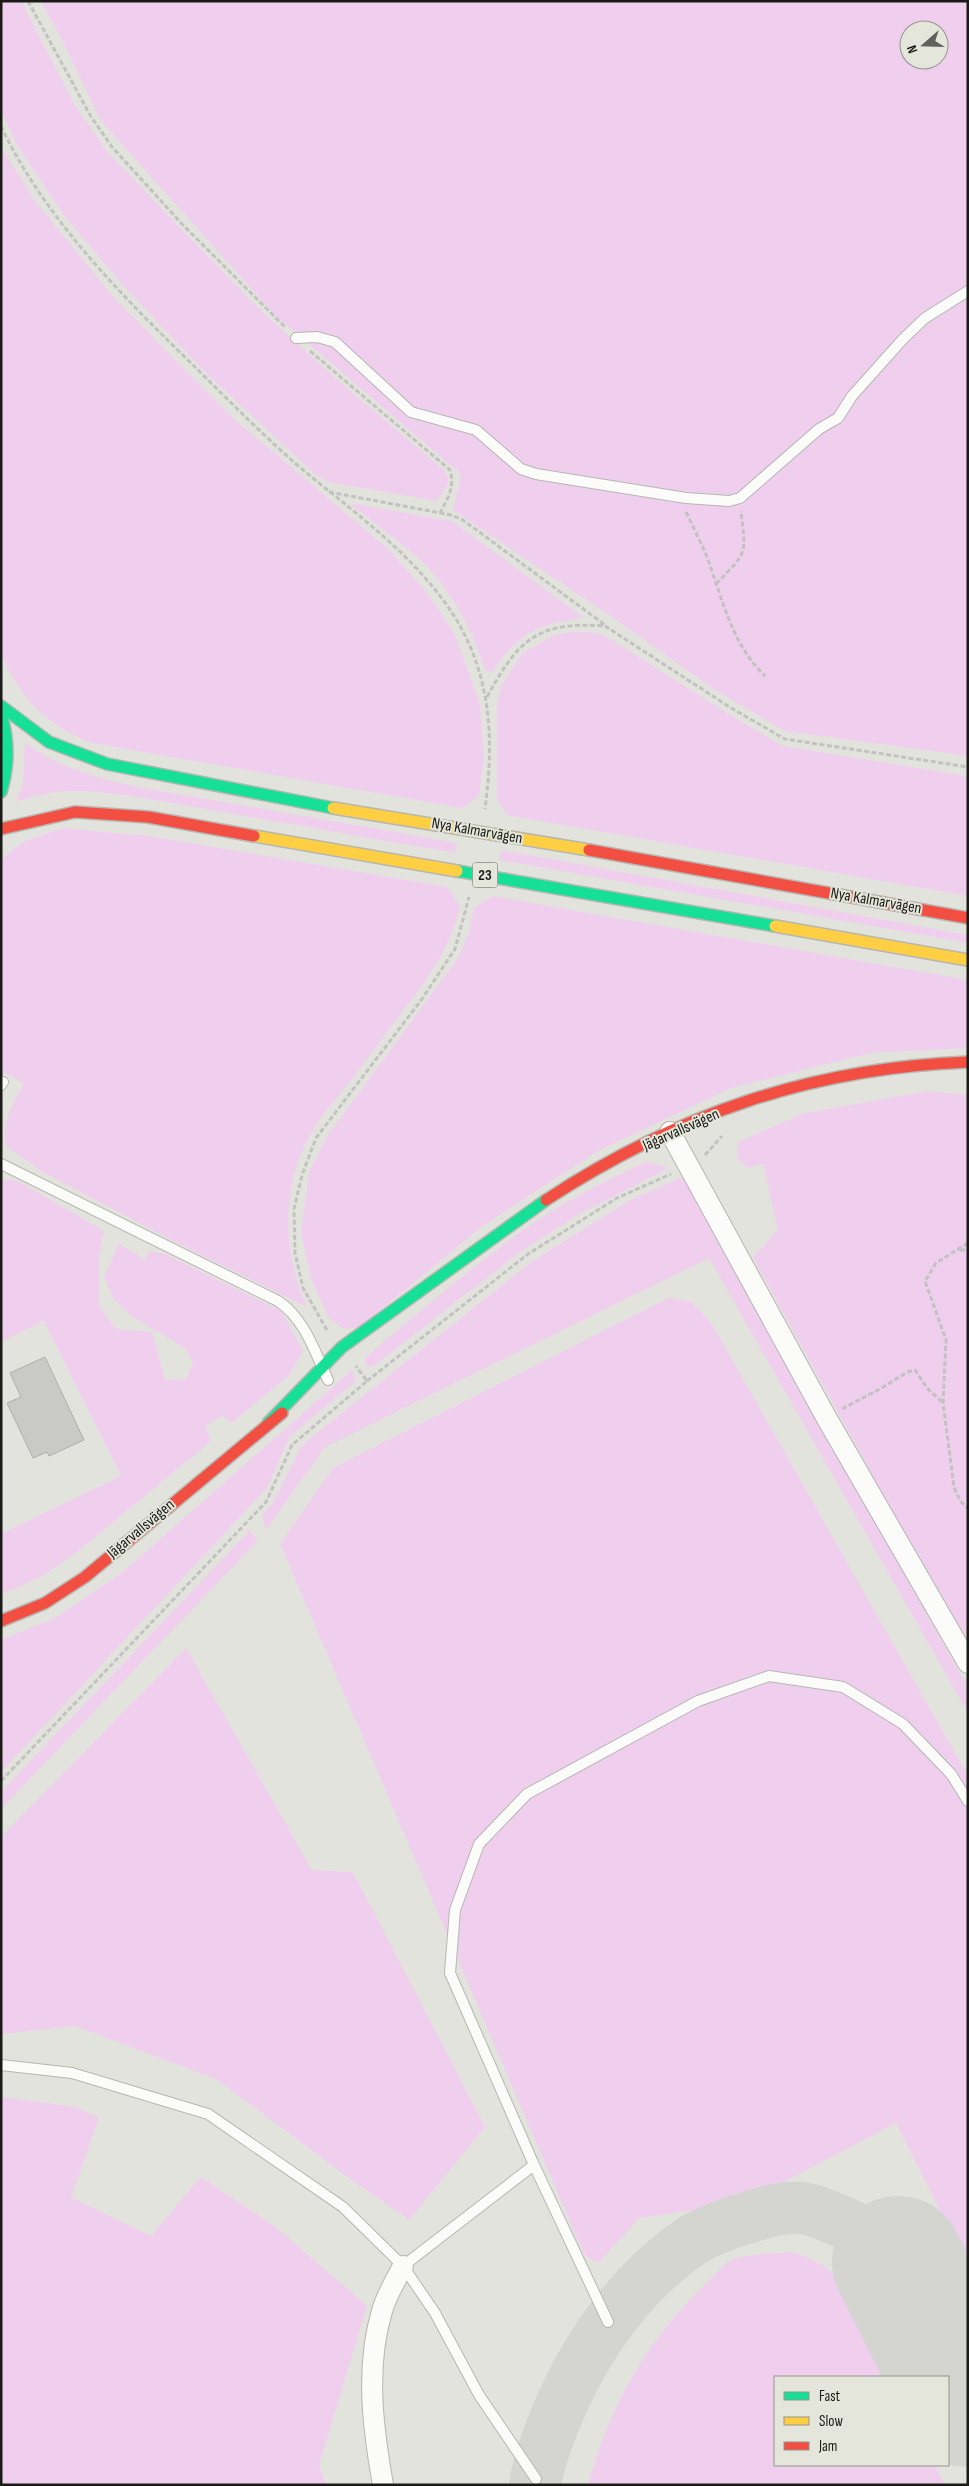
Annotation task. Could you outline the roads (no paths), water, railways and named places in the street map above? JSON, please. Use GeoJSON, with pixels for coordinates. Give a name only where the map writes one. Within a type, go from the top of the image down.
{"type":"FeatureCollection","features":[{"type":"Feature","properties":{"kind":"main road","name":"Nya Kalmarvägen"},"geometry":{"type":"LineString","coordinates":[[1,706],[49,742],[71,752],[107,764],[324,806],[687,867],[968,918]]}},
{"type":"Feature","properties":{"kind":"main road"},"geometry":{"type":"LineString","coordinates":[[1,714],[6,736],[7,754],[1,792]]}},
{"type":"Feature","properties":{"kind":"main road","name":"23"},"geometry":{"type":"LineString","coordinates":[[1,828],[75,812],[148,817],[968,960]]}},
{"type":"Feature","properties":{"kind":"main road","name":"Jägarvallsvägen"},"geometry":{"type":"LineString","coordinates":[[268,1423],[341,1348],[428,1286],[470,1253],[564,1188],[670,1132],[743,1102],[819,1079],[939,1061],[968,1062]]}},
{"type":"Feature","properties":{"kind":"main road","name":"Jägarvallsvägen"},"geometry":{"type":"LineString","coordinates":[[380,1334],[428,1286]]}},
{"type":"Feature","properties":{"kind":"main road","name":"Jägarvallsvägen"},"geometry":{"type":"LineString","coordinates":[[2,1621],[45,1602],[84,1577],[268,1423],[339,1372]]}},
{"type":"Feature","properties":{"kind":"street"},"geometry":{"type":"LineString","coordinates":[[670,1132],[826,1417],[968,1662]]}},
{"type":"Feature","properties":{"kind":"street"},"geometry":{"type":"LineString","coordinates":[[384,2485],[378,2456],[371,2374],[374,2342],[382,2309],[403,2266]]}},
{"type":"Feature","properties":{"kind":"lane"},"geometry":{"type":"LineString","coordinates":[[296,338],[317,337],[335,342],[411,412],[476,430],[521,469],[536,474],[678,496],[729,501],[740,498],[784,462],[819,429],[838,418],[852,396],[903,339],[926,318],[968,291]]}},
{"type":"Feature","properties":{"kind":"lane"},"geometry":{"type":"LineString","coordinates":[[1,1164],[278,1301],[288,1308],[302,1325],[328,1380]]}},
{"type":"Feature","properties":{"kind":"lane"},"geometry":{"type":"LineString","coordinates":[[608,2322],[534,2166],[450,1974],[455,1910],[479,1844],[527,1794],[698,1701],[769,1676],[843,1687],[903,1724],[951,1774],[968,1801]]}},
{"type":"Feature","properties":{"kind":"lane"},"geometry":{"type":"LineString","coordinates":[[1,2066],[72,2073],[208,2114],[343,2207],[403,2266],[434,2313],[479,2395],[536,2479]]}},
{"type":"Feature","properties":{"kind":"lane"},"geometry":{"type":"LineString","coordinates":[[403,2266],[534,2166]]}}]}
